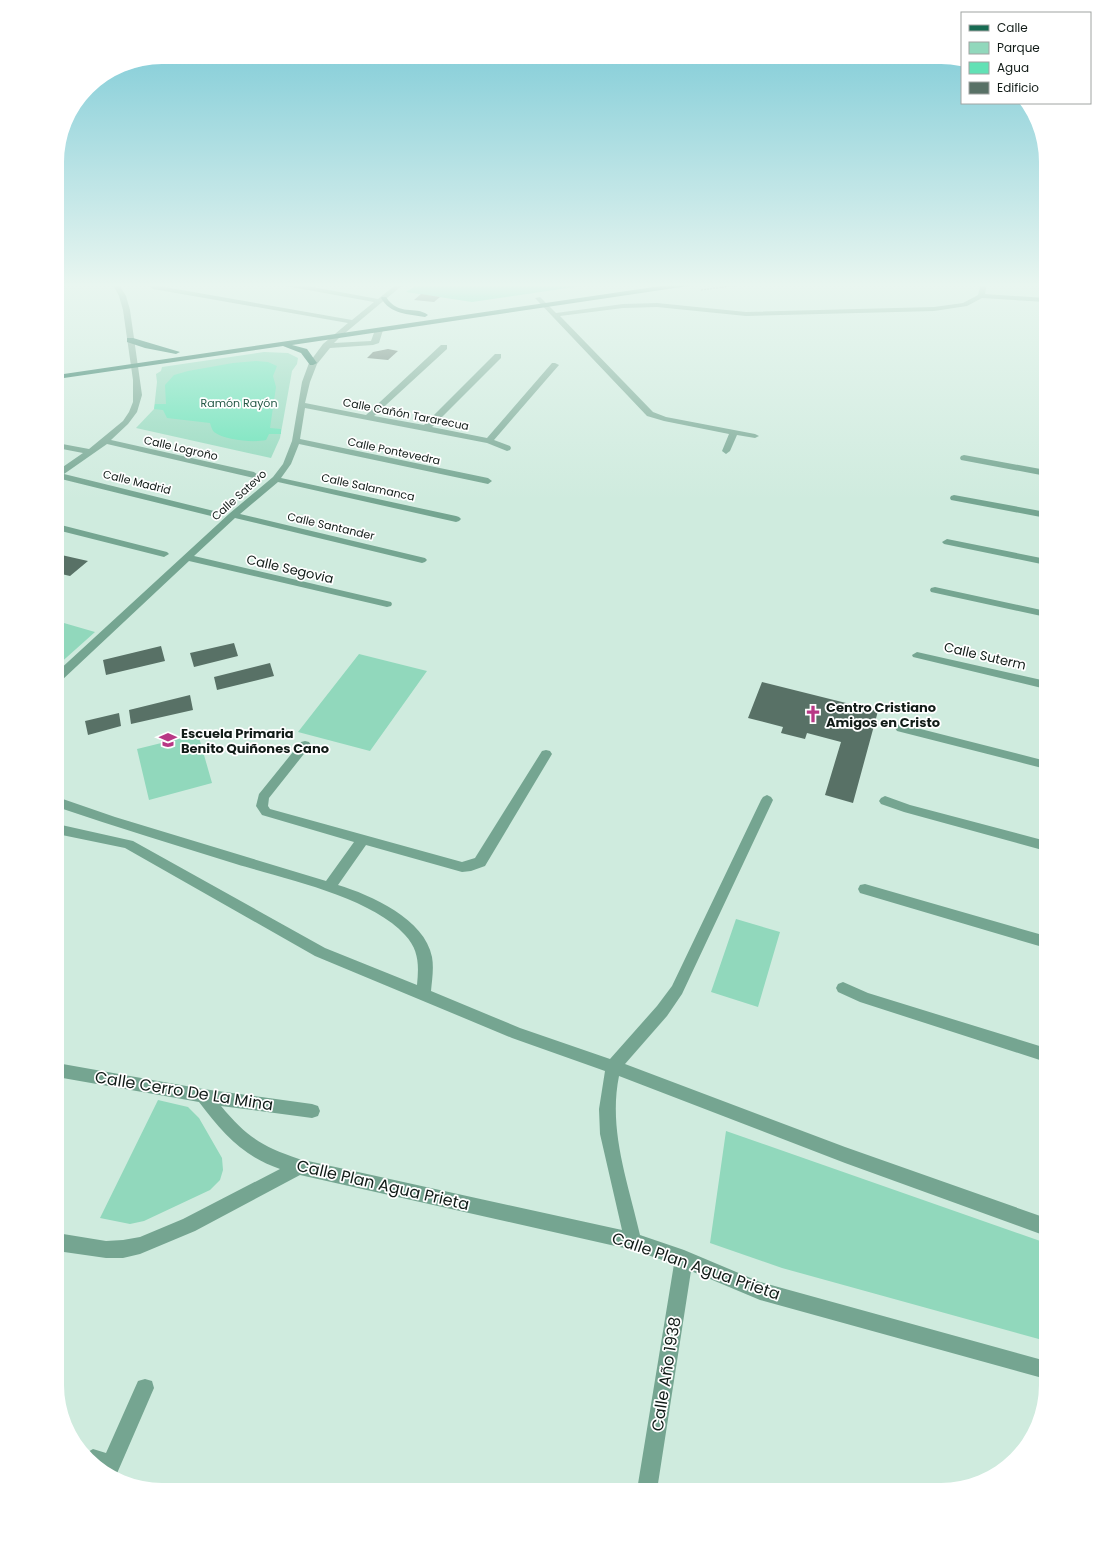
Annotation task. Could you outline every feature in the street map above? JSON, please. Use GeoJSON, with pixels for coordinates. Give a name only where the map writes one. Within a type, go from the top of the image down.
{"type":"FeatureCollection","features":[{"type":"Feature","properties":{"kind":"main road"},"geometry":{"type":"LineString","coordinates":[[64,375],[132,360],[177,355]]}},
{"type":"Feature","properties":{"kind":"main road"},"geometry":{"type":"LineString","coordinates":[[307,355],[313,363]]}},
{"type":"Feature","properties":{"kind":"street"},"geometry":{"type":"LineString","coordinates":[[64,470],[122,427],[134,410],[137,390],[132,355]]}},
{"type":"Feature","properties":{"kind":"street","name":"Calle Satevo"},"geometry":{"type":"LineString","coordinates":[[64,672],[233,515],[276,479],[287,464],[296,441],[306,382],[313,363],[319,355]]}},
{"type":"Feature","properties":{"kind":"street"},"geometry":{"type":"LineString","coordinates":[[368,417],[435,355]]}},
{"type":"Feature","properties":{"kind":"street"},"geometry":{"type":"LineString","coordinates":[[593,355],[650,414],[664,419],[756,436]]}},
{"type":"Feature","properties":{"kind":"street"},"geometry":{"type":"LineString","coordinates":[[426,428],[498,356]]}},
{"type":"Feature","properties":{"kind":"street"},"geometry":{"type":"LineString","coordinates":[[489,441],[555,365]]}},
{"type":"Feature","properties":{"kind":"street","name":"Calle Cañón Tararecua"},"geometry":{"type":"LineString","coordinates":[[301,405],[489,441],[507,448]]}},
{"type":"Feature","properties":{"kind":"street"},"geometry":{"type":"LineString","coordinates":[[726,451],[734,432]]}},
{"type":"Feature","properties":{"kind":"street","name":"Calle Logroño"},"geometry":{"type":"LineString","coordinates":[[104,441],[254,476]]}},
{"type":"Feature","properties":{"kind":"street","name":"Calle Pontevedra"},"geometry":{"type":"LineString","coordinates":[[296,441],[488,481]]}},
{"type":"Feature","properties":{"kind":"street"},"geometry":{"type":"LineString","coordinates":[[64,447],[89,452]]}},
{"type":"Feature","properties":{"kind":"street"},"geometry":{"type":"LineString","coordinates":[[964,458],[1039,472]]}},
{"type":"Feature","properties":{"kind":"street","name":"Calle Madrid"},"geometry":{"type":"LineString","coordinates":[[64,477],[211,513]]}},
{"type":"Feature","properties":{"kind":"street","name":"Calle Salamanca"},"geometry":{"type":"LineString","coordinates":[[276,479],[456,519]]}},
{"type":"Feature","properties":{"kind":"street"},"geometry":{"type":"LineString","coordinates":[[954,498],[1039,514]]}},
{"type":"Feature","properties":{"kind":"street","name":"Calle Santander"},"geometry":{"type":"LineString","coordinates":[[233,515],[422,560]]}},
{"type":"Feature","properties":{"kind":"street"},"geometry":{"type":"LineString","coordinates":[[64,529],[164,554]]}},
{"type":"Feature","properties":{"kind":"street"},"geometry":{"type":"LineString","coordinates":[[947,542],[1039,561]]}},
{"type":"Feature","properties":{"kind":"street","name":"Calle Segovia"},"geometry":{"type":"LineString","coordinates":[[188,558],[386,604]]}},
{"type":"Feature","properties":{"kind":"street"},"geometry":{"type":"LineString","coordinates":[[934,590],[1039,612]]}},
{"type":"Feature","properties":{"kind":"street","name":"Calle Suterm"},"geometry":{"type":"LineString","coordinates":[[917,655],[1039,683]]}},
{"type":"Feature","properties":{"kind":"street"},"geometry":{"type":"LineString","coordinates":[[901,728],[1039,763]]}},
{"type":"Feature","properties":{"kind":"street"},"geometry":{"type":"LineString","coordinates":[[306,745],[263,797],[262,806],[266,812],[462,867],[471,866],[480,862],[546,754]]}},
{"type":"Feature","properties":{"kind":"street"},"geometry":{"type":"LineString","coordinates":[[633,1241],[608,1134],[607,1109],[613,1067],[648,1028],[677,990],[767,800]]}},
{"type":"Feature","properties":{"kind":"street"},"geometry":{"type":"LineString","coordinates":[[885,801],[908,809],[1039,844]]}},
{"type":"Feature","properties":{"kind":"street"},"geometry":{"type":"LineString","coordinates":[[64,804],[112,821],[352,894],[382,908],[412,933],[425,955],[423,995]]}},
{"type":"Feature","properties":{"kind":"street"},"geometry":{"type":"LineString","coordinates":[[64,830],[128,844],[320,952],[517,1033],[613,1067],[845,1155],[1039,1224]]}},
{"type":"Feature","properties":{"kind":"street"},"geometry":{"type":"LineString","coordinates":[[329,887],[337,878],[354,850],[364,839]]}},
{"type":"Feature","properties":{"kind":"street"},"geometry":{"type":"LineString","coordinates":[[865,890],[1039,940]]}},
{"type":"Feature","properties":{"kind":"street"},"geometry":{"type":"LineString","coordinates":[[842,988],[865,998],[1039,1053]]}},
{"type":"Feature","properties":{"kind":"street","name":"Calle Cerro De La Mina"},"geometry":{"type":"LineString","coordinates":[[64,1071],[203,1096],[312,1111]]}},
{"type":"Feature","properties":{"kind":"street","name":"Calle Plan Agua Prieta"},"geometry":{"type":"LineString","coordinates":[[203,1096],[239,1136],[256,1150],[299,1167],[633,1241],[684,1259],[760,1291],[1039,1368]]}},
{"type":"Feature","properties":{"kind":"street"},"geometry":{"type":"LineString","coordinates":[[64,1243],[103,1250],[124,1249],[143,1244],[163,1237],[201,1219],[265,1187],[299,1167]]}},
{"type":"Feature","properties":{"kind":"street","name":"Calle Año 1938"},"geometry":{"type":"LineString","coordinates":[[648,1483],[684,1259]]}},
{"type":"Feature","properties":{"kind":"street"},"geometry":{"type":"LineString","coordinates":[[105,1465],[145,1388]]}},
{"type":"Feature","properties":{"kind":"green space","name":"Ramón Rayón"},"geometry":{"type":"Polygon","coordinates":[[[242,355],[292,355],[298,358],[297,364],[292,371],[280,438],[271,458],[136,428],[154,409],[157,382],[156,374],[161,371],[162,367],[242,355]]]}},
{"type":"Feature","properties":{"kind":"green space"},"geometry":{"type":"Polygon","coordinates":[[[64,623],[95,632],[64,660],[64,623]]]}},
{"type":"Feature","properties":{"kind":"green space"},"geometry":{"type":"Polygon","coordinates":[[[359,654],[427,671],[370,751],[298,732],[359,654]]]}},
{"type":"Feature","properties":{"kind":"green space"},"geometry":{"type":"Polygon","coordinates":[[[198,734],[212,783],[149,800],[137,749],[198,734]]]}},
{"type":"Feature","properties":{"kind":"green space"},"geometry":{"type":"Polygon","coordinates":[[[736,919],[780,932],[758,1007],[711,992],[736,919]]]}},
{"type":"Feature","properties":{"kind":"green space"},"geometry":{"type":"Polygon","coordinates":[[[158,1100],[188,1107],[199,1118],[222,1158],[223,1170],[220,1180],[210,1190],[144,1221],[130,1224],[100,1218],[158,1100]]]}},
{"type":"Feature","properties":{"kind":"green space"},"geometry":{"type":"Polygon","coordinates":[[[726,1131],[1039,1241],[1039,1339],[782,1268],[710,1243],[726,1131]]]}},
{"type":"Feature","properties":{"kind":"water","name":"Ramón Rayón"},"geometry":{"type":"Polygon","coordinates":[[[256,361],[268,362],[277,366],[273,376],[276,387],[270,428],[281,429],[281,434],[269,434],[266,440],[261,441],[232,439],[214,432],[210,423],[167,418],[163,410],[154,409],[155,404],[166,404],[165,385],[174,375],[233,363],[256,361]]]}},
{"type":"Feature","properties":{"kind":"building"},"geometry":{"type":"Polygon","coordinates":[[[370,355],[393,355],[388,360],[367,358],[370,355]]]}},
{"type":"Feature","properties":{"kind":"building"},"geometry":{"type":"Polygon","coordinates":[[[64,556],[88,561],[70,576],[64,575],[64,556]]]}},
{"type":"Feature","properties":{"kind":"building"},"geometry":{"type":"Polygon","coordinates":[[[234,643],[238,656],[194,667],[190,653],[234,643]]]}},
{"type":"Feature","properties":{"kind":"building"},"geometry":{"type":"Polygon","coordinates":[[[161,646],[165,661],[106,675],[103,660],[161,646]]]}},
{"type":"Feature","properties":{"kind":"building"},"geometry":{"type":"Polygon","coordinates":[[[270,663],[274,676],[217,690],[214,677],[270,663]]]}},
{"type":"Feature","properties":{"kind":"building","name":"Centro Cristiano Amigos en Cristo"},"geometry":{"type":"Polygon","coordinates":[[[762,682],[878,711],[853,803],[825,795],[841,742],[807,733],[805,739],[781,733],[783,727],[748,718],[762,682]]]}},
{"type":"Feature","properties":{"kind":"building"},"geometry":{"type":"Polygon","coordinates":[[[190,695],[193,710],[131,724],[129,710],[190,695]]]}},
{"type":"Feature","properties":{"kind":"building"},"geometry":{"type":"Polygon","coordinates":[[[119,713],[121,726],[88,735],[85,721],[119,713]]]}},
{"type":"Feature","properties":{"kind":"place","name":"Centro Cristiano Amigos en Cristo"},"geometry":{"type":"Point","coordinates":[813,714]}},
{"type":"Feature","properties":{"kind":"place","name":"Escuela Primaria Benito Quiñones Cano"},"geometry":{"type":"Point","coordinates":[168,740]}}]}
